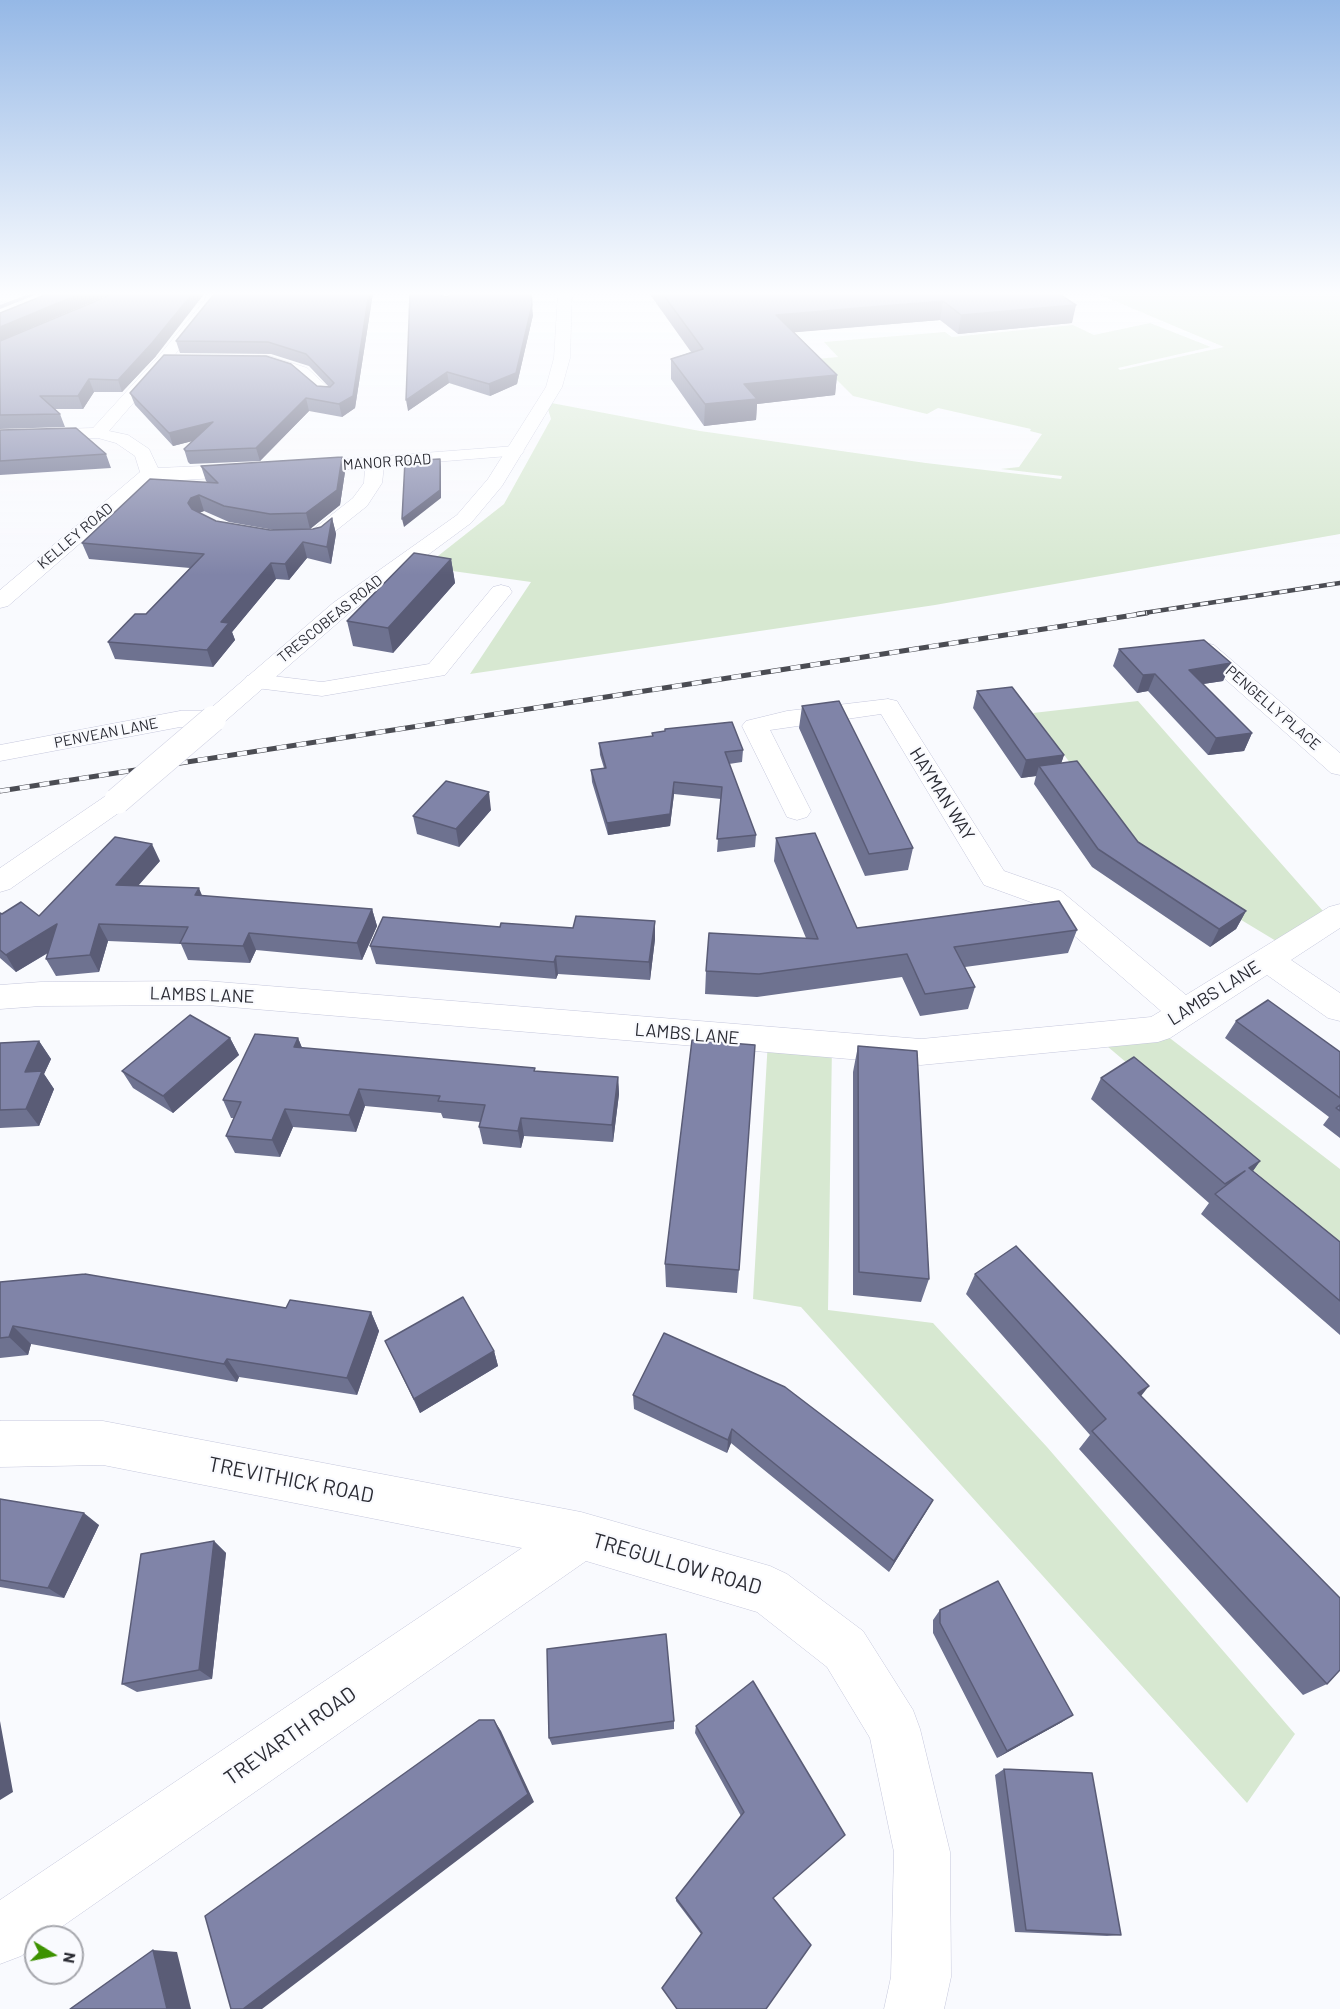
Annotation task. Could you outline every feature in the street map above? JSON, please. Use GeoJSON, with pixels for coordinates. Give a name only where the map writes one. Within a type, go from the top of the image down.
{"type":"FeatureCollection","features":[{"type":"Feature","properties":{"kind":"street"},"geometry":{"type":"LineString","coordinates":[[98,433],[139,387]]}},
{"type":"Feature","properties":{"kind":"street"},"geometry":{"type":"LineString","coordinates":[[318,387],[327,394]]}},
{"type":"Feature","properties":{"kind":"street","name":"TRESCOBEAS ROAD"},"geometry":{"type":"LineString","coordinates":[[0,882],[117,801],[341,608],[464,519],[495,482],[554,387]]}},
{"type":"Feature","properties":{"kind":"street"},"geometry":{"type":"LineString","coordinates":[[0,436],[98,433],[122,440],[144,453],[150,473],[167,475],[259,470]]}},
{"type":"Feature","properties":{"kind":"street","name":"MANOR ROAD"},"geometry":{"type":"LineString","coordinates":[[283,468],[515,451]]}},
{"type":"Feature","properties":{"kind":"street"},"geometry":{"type":"LineString","coordinates":[[274,538],[316,537],[360,502],[373,483],[375,463]]}},
{"type":"Feature","properties":{"kind":"street","name":"KELLEY ROAD"},"geometry":{"type":"LineString","coordinates":[[0,601],[150,473]]}},
{"type":"Feature","properties":{"kind":"street"},"geometry":{"type":"LineString","coordinates":[[256,681],[322,690],[437,670],[501,592]]}},
{"type":"Feature","properties":{"kind":"street","name":"PENGELLY PLACE"},"geometry":{"type":"LineString","coordinates":[[1206,650],[1340,767]]}},
{"type":"Feature","properties":{"kind":"street","name":"HAYMAN WAY"},"geometry":{"type":"LineString","coordinates":[[797,811],[755,726],[787,719],[888,706],[994,878],[1050,898],[1184,1012]]}},
{"type":"Feature","properties":{"kind":"street","name":"PENVEAN LANE"},"geometry":{"type":"LineString","coordinates":[[0,753],[180,719],[213,719]]}},
{"type":"Feature","properties":{"kind":"street","name":"LAMBS LANE"},"geometry":{"type":"LineString","coordinates":[[0,997],[41,994],[207,993],[921,1052],[1158,1029],[1340,914]]}},
{"type":"Feature","properties":{"kind":"street"},"geometry":{"type":"LineString","coordinates":[[1266,960],[1340,1009]]}},
{"type":"Feature","properties":{"kind":"street","name":"TREVITHICK ROAD"},"geometry":{"type":"LineString","coordinates":[[0,1444],[103,1443],[580,1536]]}},
{"type":"Feature","properties":{"kind":"street","name":"TREVARTH ROAD"},"geometry":{"type":"LineString","coordinates":[[0,1935],[580,1536]]}},
{"type":"Feature","properties":{"kind":"street","name":"TREGULLOW ROAD"},"geometry":{"type":"LineString","coordinates":[[580,1536],[770,1591],[845,1649],[894,1729],[922,1852],[921,1977],[914,2009]]}},
{"type":"Feature","properties":{"kind":"green space"},"geometry":{"type":"Polygon","coordinates":[[[844,387],[1340,387],[1340,534],[935,605],[470,674],[531,582],[424,567],[504,504],[551,419],[546,402],[700,431],[926,463],[1061,479],[1062,476],[1001,469],[1019,467],[1042,434],[1030,431],[1031,429],[938,408],[927,414],[853,396],[844,387]]]}},
{"type":"Feature","properties":{"kind":"green space"},"geometry":{"type":"Polygon","coordinates":[[[1138,701],[1330,919],[1286,947],[1142,860],[1033,713],[1138,701]]]}},
{"type":"Feature","properties":{"kind":"green space"},"geometry":{"type":"Polygon","coordinates":[[[1158,1029],[1340,1169],[1340,1244],[1094,1035],[1158,1029]]]}},
{"type":"Feature","properties":{"kind":"green space"},"geometry":{"type":"Polygon","coordinates":[[[768,1040],[832,1045],[828,1310],[933,1323],[1047,1447],[1295,1734],[1247,1803],[801,1307],[753,1299],[768,1040]]]}},
{"type":"Feature","properties":{"kind":"building"},"geometry":{"type":"Polygon","coordinates":[[[0,387],[84,387],[78,396],[40,396],[60,414],[0,415],[0,387]]]}},
{"type":"Feature","properties":{"kind":"building"},"geometry":{"type":"Polygon","coordinates":[[[136,387],[354,387],[353,396],[339,404],[306,398],[256,448],[186,451],[184,449],[213,422],[169,433],[130,393],[136,387]]]}},
{"type":"Feature","properties":{"kind":"building"},"geometry":{"type":"Polygon","coordinates":[[[406,387],[425,387],[406,400],[406,387]]]}},
{"type":"Feature","properties":{"kind":"building"},"geometry":{"type":"Polygon","coordinates":[[[692,387],[746,387],[757,399],[705,404],[692,387]]]}},
{"type":"Feature","properties":{"kind":"building"},"geometry":{"type":"Polygon","coordinates":[[[76,428],[106,454],[0,461],[0,430],[76,428]]]}},
{"type":"Feature","properties":{"kind":"building"},"geometry":{"type":"Polygon","coordinates":[[[342,457],[337,490],[306,513],[270,514],[224,506],[199,495],[191,498],[188,503],[192,509],[216,521],[270,530],[313,529],[321,527],[332,518],[327,547],[303,542],[285,564],[271,563],[221,622],[229,623],[207,650],[108,642],[135,614],[146,614],[204,554],[82,543],[150,479],[218,483],[201,466],[342,457]]]}},
{"type":"Feature","properties":{"kind":"building"},"geometry":{"type":"Polygon","coordinates":[[[440,459],[440,490],[402,519],[405,461],[440,459]]]}},
{"type":"Feature","properties":{"kind":"building"},"geometry":{"type":"Polygon","coordinates":[[[414,553],[451,559],[388,628],[347,621],[414,553]]]}},
{"type":"Feature","properties":{"kind":"building"},"geometry":{"type":"Polygon","coordinates":[[[1204,640],[1231,663],[1189,670],[1252,733],[1216,738],[1155,674],[1143,675],[1119,649],[1204,640]]]}},
{"type":"Feature","properties":{"kind":"building"},"geometry":{"type":"Polygon","coordinates":[[[1012,687],[1064,755],[1026,760],[977,691],[1012,687]]]}},
{"type":"Feature","properties":{"kind":"building"},"geometry":{"type":"Polygon","coordinates":[[[839,701],[913,848],[869,854],[802,706],[839,701]]]}},
{"type":"Feature","properties":{"kind":"building"},"geometry":{"type":"Polygon","coordinates":[[[732,722],[743,750],[725,752],[756,835],[717,839],[722,787],[674,782],[670,814],[607,823],[591,770],[606,768],[599,743],[653,736],[652,733],[665,731],[665,729],[732,722]]]}},
{"type":"Feature","properties":{"kind":"building"},"geometry":{"type":"Polygon","coordinates":[[[1077,761],[1138,842],[1246,911],[1219,929],[1098,849],[1039,766],[1077,761]]]}},
{"type":"Feature","properties":{"kind":"building"},"geometry":{"type":"Polygon","coordinates":[[[446,781],[489,792],[456,829],[413,816],[446,781]]]}},
{"type":"Feature","properties":{"kind":"building"},"geometry":{"type":"Polygon","coordinates":[[[815,833],[857,928],[1059,901],[1077,930],[954,947],[975,987],[925,994],[907,954],[759,974],[706,971],[709,933],[818,939],[776,838],[815,833]]]}},
{"type":"Feature","properties":{"kind":"building"},"geometry":{"type":"Polygon","coordinates":[[[115,837],[152,844],[116,885],[199,888],[195,895],[372,909],[357,943],[249,933],[243,946],[180,943],[188,927],[99,924],[90,955],[46,959],[57,924],[6,955],[0,950],[0,913],[2,914],[21,902],[39,916],[115,837]]]}},
{"type":"Feature","properties":{"kind":"building"},"geometry":{"type":"Polygon","coordinates":[[[576,916],[655,921],[649,962],[556,956],[554,962],[370,946],[383,917],[500,927],[501,923],[573,928],[576,916]]]}},
{"type":"Feature","properties":{"kind":"building"},"geometry":{"type":"Polygon","coordinates":[[[1268,1000],[1340,1052],[1340,1098],[1236,1021],[1268,1000]]]}},
{"type":"Feature","properties":{"kind":"building"},"geometry":{"type":"Polygon","coordinates":[[[190,1015],[230,1038],[163,1096],[122,1071],[190,1015]]]}},
{"type":"Feature","properties":{"kind":"building"},"geometry":{"type":"Polygon","coordinates":[[[255,1034],[298,1038],[294,1047],[618,1077],[612,1125],[521,1118],[518,1131],[479,1127],[485,1105],[438,1101],[440,1096],[359,1089],[349,1115],[285,1109],[272,1140],[226,1136],[241,1102],[223,1100],[255,1034]]]}},
{"type":"Feature","properties":{"kind":"building"},"geometry":{"type":"Polygon","coordinates":[[[692,1040],[755,1045],[739,1270],[665,1264],[692,1040]]]}},
{"type":"Feature","properties":{"kind":"building"},"geometry":{"type":"Polygon","coordinates":[[[39,1041],[25,1072],[42,1071],[26,1109],[0,1110],[0,1043],[39,1041]]]}},
{"type":"Feature","properties":{"kind":"building"},"geometry":{"type":"Polygon","coordinates":[[[858,1046],[917,1051],[929,1279],[859,1272],[858,1046]]]}},
{"type":"Feature","properties":{"kind":"building"},"geometry":{"type":"Polygon","coordinates":[[[1134,1057],[1260,1161],[1249,1168],[1340,1242],[1340,1301],[1215,1194],[1245,1171],[1225,1184],[1101,1078],[1134,1057]]]}},
{"type":"Feature","properties":{"kind":"building"},"geometry":{"type":"Polygon","coordinates":[[[1016,1246],[1149,1386],[1138,1393],[1340,1598],[1340,1670],[1327,1684],[1092,1431],[1106,1419],[975,1274],[1016,1246]]]}},
{"type":"Feature","properties":{"kind":"building"},"geometry":{"type":"Polygon","coordinates":[[[85,1274],[286,1308],[290,1300],[371,1312],[347,1378],[227,1359],[224,1364],[13,1326],[9,1337],[0,1338],[0,1282],[85,1274]]]}},
{"type":"Feature","properties":{"kind":"building"},"geometry":{"type":"Polygon","coordinates":[[[463,1297],[494,1351],[414,1399],[385,1341],[463,1297]]]}},
{"type":"Feature","properties":{"kind":"building"},"geometry":{"type":"Polygon","coordinates":[[[664,1333],[785,1387],[933,1500],[894,1561],[732,1429],[728,1440],[633,1395],[664,1333]]]}},
{"type":"Feature","properties":{"kind":"building"},"geometry":{"type":"Polygon","coordinates":[[[0,1499],[84,1513],[48,1588],[0,1580],[0,1499]]]}},
{"type":"Feature","properties":{"kind":"building"},"geometry":{"type":"Polygon","coordinates":[[[214,1541],[199,1670],[122,1684],[141,1554],[214,1541]]]}},
{"type":"Feature","properties":{"kind":"building"},"geometry":{"type":"Polygon","coordinates":[[[998,1581],[1073,1715],[1007,1751],[940,1623],[940,1610],[998,1581]]]}},
{"type":"Feature","properties":{"kind":"building"},"geometry":{"type":"Polygon","coordinates":[[[666,1634],[674,1721],[549,1738],[547,1649],[666,1634]]]}},
{"type":"Feature","properties":{"kind":"building"},"geometry":{"type":"Polygon","coordinates":[[[753,1681],[845,1835],[773,1898],[811,1945],[766,2009],[677,2009],[662,1988],[702,1933],[676,1898],[744,1812],[696,1726],[753,1681]]]}},
{"type":"Feature","properties":{"kind":"building"},"geometry":{"type":"Polygon","coordinates":[[[479,1720],[494,1720],[528,1794],[243,2009],[231,2009],[205,1916],[479,1720]]]}},
{"type":"Feature","properties":{"kind":"building"},"geometry":{"type":"Polygon","coordinates":[[[1004,1769],[1092,1773],[1121,1935],[1026,1930],[1004,1769]]]}},
{"type":"Feature","properties":{"kind":"building"},"geometry":{"type":"Polygon","coordinates":[[[153,1950],[167,2009],[70,2009],[153,1950]]]}},
{"type":"Feature","properties":{"kind":"railway"},"geometry":{"type":"LineString","coordinates":[[1137,614],[1340,583]]}},
{"type":"Feature","properties":{"kind":"railway"},"geometry":{"type":"LineString","coordinates":[[0,791],[1147,613]]}}]}
